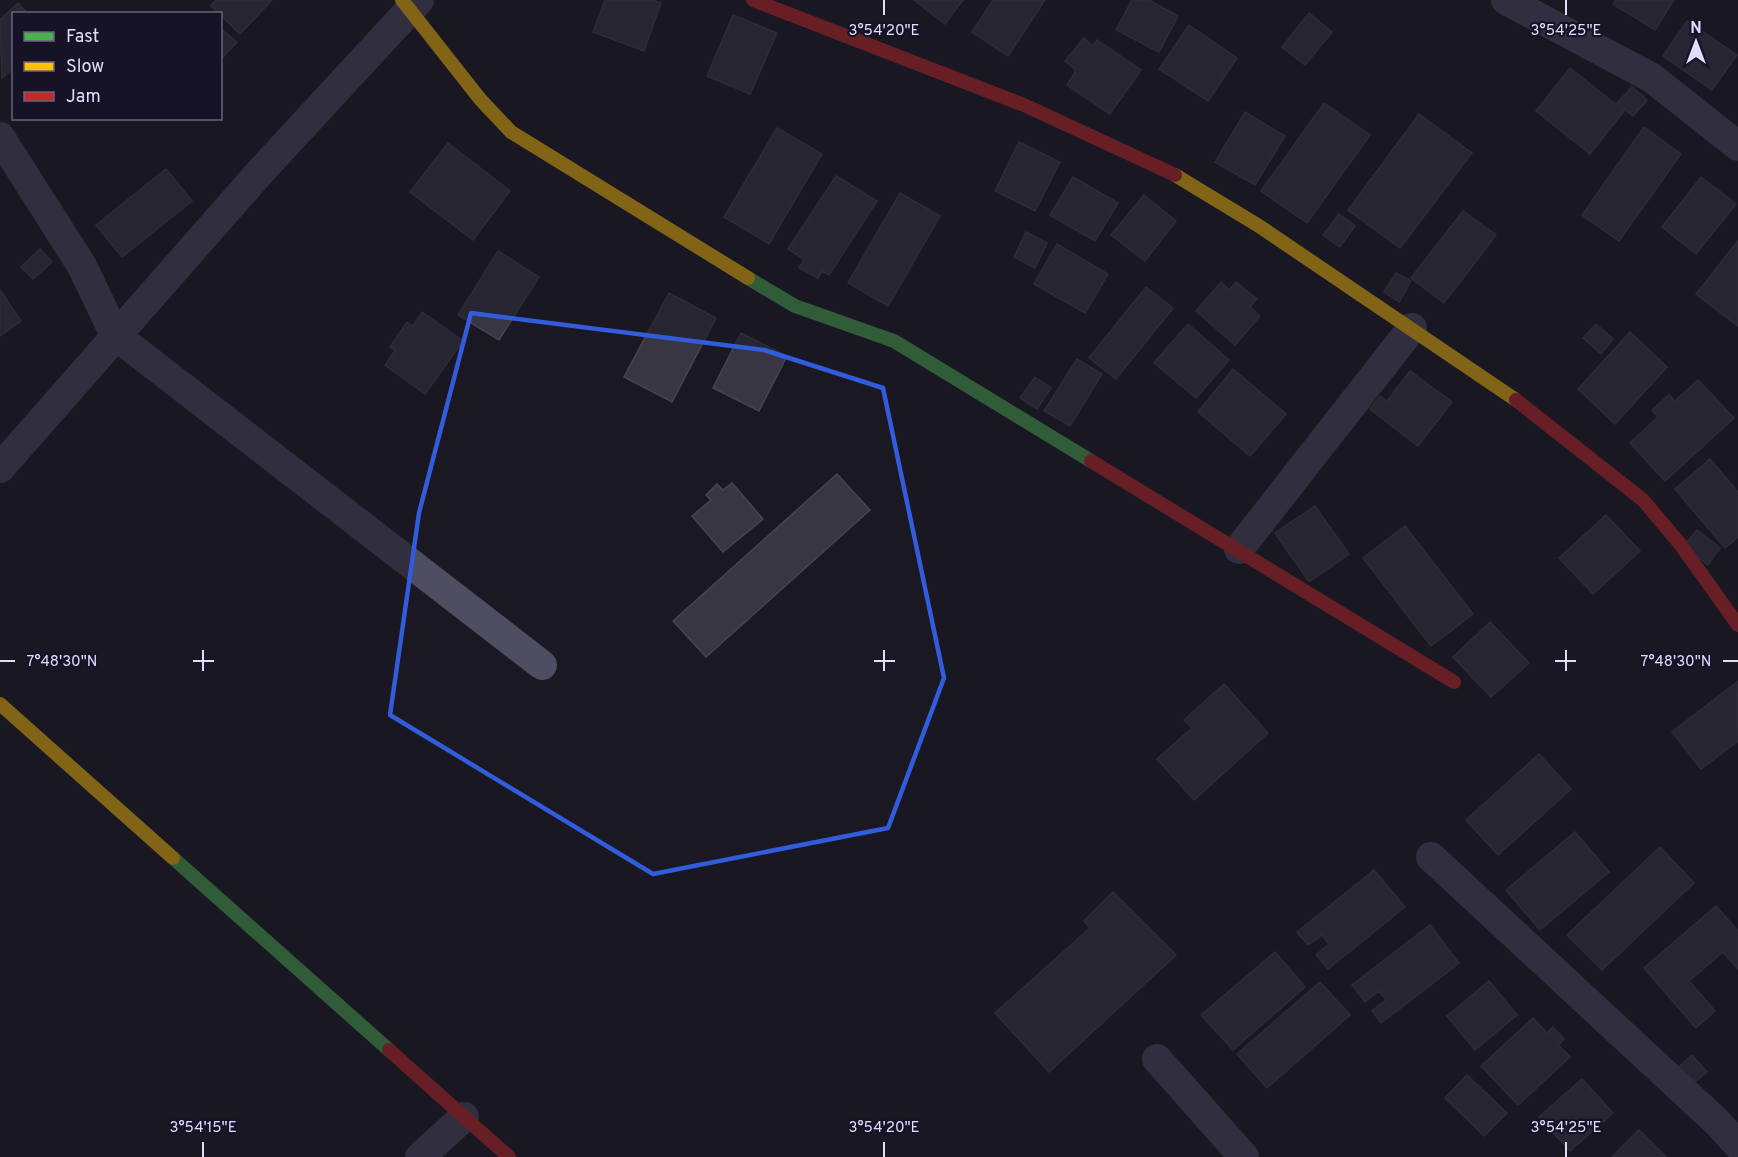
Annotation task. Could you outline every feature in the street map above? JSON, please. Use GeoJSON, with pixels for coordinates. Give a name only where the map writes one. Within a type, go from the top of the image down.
{"type":"FeatureCollection","features":[{"type":"Feature","properties":{"kind":"street"},"geometry":{"type":"LineString","coordinates":[[753,0],[1024,105],[1173,174],[1259,226],[1497,385],[1643,500],[1680,544],[1738,625]]}},
{"type":"Feature","properties":{"kind":"street"},"geometry":{"type":"LineString","coordinates":[[1506,0],[1652,78],[1738,146]]}},
{"type":"Feature","properties":{"kind":"street"},"geometry":{"type":"LineString","coordinates":[[0,468],[410,3],[480,99],[511,132],[521,139],[795,306],[818,316],[872,330],[894,341],[1454,682]]}},
{"type":"Feature","properties":{"kind":"street"},"geometry":{"type":"LineString","coordinates":[[0,137],[82,266],[116,336],[542,665]]}},
{"type":"Feature","properties":{"kind":"street"},"geometry":{"type":"LineString","coordinates":[[1239,549],[1412,328]]}},
{"type":"Feature","properties":{"kind":"street"},"geometry":{"type":"LineString","coordinates":[[0,704],[508,1157]]}},
{"type":"Feature","properties":{"kind":"street"},"geometry":{"type":"LineString","coordinates":[[1431,857],[1738,1144]]}},
{"type":"Feature","properties":{"kind":"street"},"geometry":{"type":"LineString","coordinates":[[1157,1059],[1244,1157]]}},
{"type":"Feature","properties":{"kind":"street"},"geometry":{"type":"LineString","coordinates":[[420,1157],[464,1118]]}},
{"type":"Feature","properties":{"kind":"highlighted area"},"geometry":{"type":"Polygon","coordinates":[[[471,313],[764,350],[883,388],[944,678],[888,828],[653,874],[390,715],[419,513],[471,313]]]}},
{"type":"Feature","properties":{"kind":"building"},"geometry":{"type":"Polygon","coordinates":[[[216,0],[272,0],[240,34],[222,17],[222,12],[217,12],[211,6],[216,0]]]}},
{"type":"Feature","properties":{"kind":"building"},"geometry":{"type":"Polygon","coordinates":[[[605,0],[652,0],[661,3],[644,51],[593,32],[605,0]]]}},
{"type":"Feature","properties":{"kind":"building"},"geometry":{"type":"Polygon","coordinates":[[[914,0],[963,0],[945,24],[914,0]]]}},
{"type":"Feature","properties":{"kind":"building"},"geometry":{"type":"Polygon","coordinates":[[[993,0],[1045,0],[1008,56],[972,32],[993,0]]]}},
{"type":"Feature","properties":{"kind":"building"},"geometry":{"type":"Polygon","coordinates":[[[1132,0],[1149,0],[1178,16],[1159,52],[1116,30],[1132,0]]]}},
{"type":"Feature","properties":{"kind":"building"},"geometry":{"type":"Polygon","coordinates":[[[1616,0],[1674,0],[1655,30],[1613,4],[1616,0]]]}},
{"type":"Feature","properties":{"kind":"building"},"geometry":{"type":"Polygon","coordinates":[[[18,3],[26,12],[12,12],[12,69],[2,78],[0,20],[18,3]]]}},
{"type":"Feature","properties":{"kind":"building"},"geometry":{"type":"Polygon","coordinates":[[[1309,13],[1332,32],[1305,65],[1282,47],[1309,13]]]}},
{"type":"Feature","properties":{"kind":"building"},"geometry":{"type":"Polygon","coordinates":[[[733,15],[777,33],[750,94],[707,76],[733,15]]]}},
{"type":"Feature","properties":{"kind":"building"},"geometry":{"type":"Polygon","coordinates":[[[1687,21],[1737,55],[1712,90],[1663,56],[1687,21]]]}},
{"type":"Feature","properties":{"kind":"building"},"geometry":{"type":"Polygon","coordinates":[[[1189,25],[1237,58],[1208,101],[1159,69],[1189,25]]]}},
{"type":"Feature","properties":{"kind":"building"},"geometry":{"type":"Polygon","coordinates":[[[222,30],[237,42],[222,58],[222,30]]]}},
{"type":"Feature","properties":{"kind":"building"},"geometry":{"type":"Polygon","coordinates":[[[1084,38],[1093,46],[1097,40],[1141,70],[1110,114],[1067,85],[1076,70],[1065,61],[1084,38]]]}},
{"type":"Feature","properties":{"kind":"building"},"geometry":{"type":"Polygon","coordinates":[[[1570,68],[1624,111],[1590,154],[1536,111],[1570,68]]]}},
{"type":"Feature","properties":{"kind":"building"},"geometry":{"type":"Polygon","coordinates":[[[1632,87],[1647,100],[1633,116],[1617,103],[1632,87]]]}},
{"type":"Feature","properties":{"kind":"building"},"geometry":{"type":"Polygon","coordinates":[[[1324,103],[1370,135],[1307,223],[1261,191],[1324,103]]]}},
{"type":"Feature","properties":{"kind":"building"},"geometry":{"type":"Polygon","coordinates":[[[1245,112],[1285,136],[1255,185],[1215,162],[1245,112]]]}},
{"type":"Feature","properties":{"kind":"building"},"geometry":{"type":"Polygon","coordinates":[[[1419,114],[1472,153],[1400,248],[1348,210],[1419,114]]]}},
{"type":"Feature","properties":{"kind":"building"},"geometry":{"type":"Polygon","coordinates":[[[1644,127],[1681,154],[1619,241],[1582,215],[1644,127]]]}},
{"type":"Feature","properties":{"kind":"building"},"geometry":{"type":"Polygon","coordinates":[[[777,128],[822,154],[769,244],[724,217],[777,128]]]}},
{"type":"Feature","properties":{"kind":"building"},"geometry":{"type":"Polygon","coordinates":[[[1019,142],[1060,162],[1035,211],[995,191],[1019,142]]]}},
{"type":"Feature","properties":{"kind":"building"},"geometry":{"type":"Polygon","coordinates":[[[448,143],[510,191],[473,240],[410,192],[448,143]]]}},
{"type":"Feature","properties":{"kind":"building"},"geometry":{"type":"Polygon","coordinates":[[[166,169],[192,201],[122,257],[96,225],[166,169]]]}},
{"type":"Feature","properties":{"kind":"building"},"geometry":{"type":"Polygon","coordinates":[[[836,176],[877,201],[829,275],[822,271],[818,278],[799,268],[804,259],[788,249],[836,176]]]}},
{"type":"Feature","properties":{"kind":"building"},"geometry":{"type":"Polygon","coordinates":[[[1073,177],[1118,203],[1095,241],[1050,215],[1073,177]]]}},
{"type":"Feature","properties":{"kind":"building"},"geometry":{"type":"Polygon","coordinates":[[[1701,177],[1736,204],[1696,254],[1662,227],[1701,177]]]}},
{"type":"Feature","properties":{"kind":"building"},"geometry":{"type":"Polygon","coordinates":[[[900,193],[940,216],[888,306],[848,283],[900,193]]]}},
{"type":"Feature","properties":{"kind":"building"},"geometry":{"type":"Polygon","coordinates":[[[1144,195],[1176,221],[1145,261],[1111,235],[1144,195]]]}},
{"type":"Feature","properties":{"kind":"building"},"geometry":{"type":"Polygon","coordinates":[[[1463,211],[1496,235],[1444,303],[1411,278],[1463,211]]]}},
{"type":"Feature","properties":{"kind":"building"},"geometry":{"type":"Polygon","coordinates":[[[1339,214],[1355,226],[1340,247],[1323,235],[1339,214]]]}},
{"type":"Feature","properties":{"kind":"building"},"geometry":{"type":"Polygon","coordinates":[[[1026,232],[1047,243],[1035,268],[1014,257],[1026,232]]]}},
{"type":"Feature","properties":{"kind":"building"},"geometry":{"type":"Polygon","coordinates":[[[1738,241],[1738,326],[1696,294],[1738,241]]]}},
{"type":"Feature","properties":{"kind":"building"},"geometry":{"type":"Polygon","coordinates":[[[1057,244],[1108,274],[1085,313],[1034,284],[1057,244]]]}},
{"type":"Feature","properties":{"kind":"building"},"geometry":{"type":"Polygon","coordinates":[[[40,249],[52,262],[33,279],[21,267],[40,249]]]}},
{"type":"Feature","properties":{"kind":"building"},"geometry":{"type":"Polygon","coordinates":[[[498,251],[539,277],[499,340],[458,315],[498,251]]]}},
{"type":"Feature","properties":{"kind":"building"},"geometry":{"type":"Polygon","coordinates":[[[1396,273],[1411,281],[1399,302],[1384,292],[1396,273]]]}},
{"type":"Feature","properties":{"kind":"building"},"geometry":{"type":"Polygon","coordinates":[[[1221,282],[1229,290],[1236,282],[1257,299],[1250,307],[1260,316],[1235,345],[1196,311],[1221,282]]]}},
{"type":"Feature","properties":{"kind":"building"},"geometry":{"type":"Polygon","coordinates":[[[1146,287],[1173,308],[1116,379],[1089,358],[1146,287]]]}},
{"type":"Feature","properties":{"kind":"building"},"geometry":{"type":"Polygon","coordinates":[[[0,290],[21,321],[0,336],[0,290]]]}},
{"type":"Feature","properties":{"kind":"building"},"geometry":{"type":"Polygon","coordinates":[[[669,293],[716,318],[672,402],[624,377],[669,293]]]}},
{"type":"Feature","properties":{"kind":"building"},"geometry":{"type":"Polygon","coordinates":[[[422,312],[463,341],[425,394],[385,365],[395,350],[390,347],[407,322],[413,326],[422,312]]]}},
{"type":"Feature","properties":{"kind":"building"},"geometry":{"type":"Polygon","coordinates":[[[1188,324],[1229,360],[1196,398],[1154,363],[1188,324]]]}},
{"type":"Feature","properties":{"kind":"building"},"geometry":{"type":"Polygon","coordinates":[[[1596,324],[1613,339],[1601,354],[1583,338],[1596,324]]]}},
{"type":"Feature","properties":{"kind":"building"},"geometry":{"type":"Polygon","coordinates":[[[1630,332],[1667,367],[1615,424],[1578,389],[1630,332]]]}},
{"type":"Feature","properties":{"kind":"building"},"geometry":{"type":"Polygon","coordinates":[[[741,333],[787,356],[759,411],[713,388],[741,333]]]}},
{"type":"Feature","properties":{"kind":"building"},"geometry":{"type":"Polygon","coordinates":[[[1077,359],[1102,374],[1070,426],[1044,411],[1077,359]]]}},
{"type":"Feature","properties":{"kind":"building"},"geometry":{"type":"Polygon","coordinates":[[[1233,369],[1286,414],[1250,456],[1198,412],[1233,369]]]}},
{"type":"Feature","properties":{"kind":"building"},"geometry":{"type":"Polygon","coordinates":[[[1410,371],[1452,402],[1418,446],[1370,409],[1380,396],[1387,401],[1410,371]]]}},
{"type":"Feature","properties":{"kind":"building"},"geometry":{"type":"Polygon","coordinates":[[[1035,377],[1051,388],[1037,409],[1020,398],[1035,377]]]}},
{"type":"Feature","properties":{"kind":"building"},"geometry":{"type":"Polygon","coordinates":[[[1698,380],[1734,418],[1665,481],[1630,443],[1658,417],[1652,410],[1669,395],[1675,401],[1698,380]]]}},
{"type":"Feature","properties":{"kind":"building"},"geometry":{"type":"Polygon","coordinates":[[[1710,459],[1738,492],[1738,537],[1725,548],[1675,489],[1710,459]]]}},
{"type":"Feature","properties":{"kind":"building"},"geometry":{"type":"Polygon","coordinates":[[[837,474],[870,510],[706,657],[673,621],[837,474]]]}},
{"type":"Feature","properties":{"kind":"building"},"geometry":{"type":"Polygon","coordinates":[[[732,483],[763,519],[723,552],[692,516],[711,500],[706,495],[717,484],[723,490],[732,483]]]}},
{"type":"Feature","properties":{"kind":"building"},"geometry":{"type":"Polygon","coordinates":[[[1315,506],[1349,554],[1309,582],[1275,533],[1315,506]]]}},
{"type":"Feature","properties":{"kind":"building"},"geometry":{"type":"Polygon","coordinates":[[[1606,515],[1640,551],[1593,594],[1559,558],[1606,515]]]}},
{"type":"Feature","properties":{"kind":"building"},"geometry":{"type":"Polygon","coordinates":[[[1405,526],[1473,614],[1431,646],[1363,558],[1405,526]]]}},
{"type":"Feature","properties":{"kind":"building"},"geometry":{"type":"Polygon","coordinates":[[[1697,530],[1720,548],[1708,565],[1684,546],[1697,530]]]}},
{"type":"Feature","properties":{"kind":"building"},"geometry":{"type":"Polygon","coordinates":[[[1490,622],[1529,663],[1491,697],[1453,657],[1490,622]]]}},
{"type":"Feature","properties":{"kind":"building"},"geometry":{"type":"Polygon","coordinates":[[[1737,682],[1738,741],[1701,769],[1672,732],[1737,682]]]}},
{"type":"Feature","properties":{"kind":"building"},"geometry":{"type":"Polygon","coordinates":[[[1224,684],[1268,733],[1194,800],[1157,759],[1192,728],[1184,720],[1224,684]]]}},
{"type":"Feature","properties":{"kind":"building"},"geometry":{"type":"Polygon","coordinates":[[[1539,754],[1571,789],[1498,855],[1466,820],[1539,754]]]}},
{"type":"Feature","properties":{"kind":"building"},"geometry":{"type":"Polygon","coordinates":[[[1575,832],[1609,872],[1540,930],[1506,890],[1575,832]]]}},
{"type":"Feature","properties":{"kind":"building"},"geometry":{"type":"Polygon","coordinates":[[[1660,847],[1694,883],[1602,970],[1567,935],[1660,847]]]}},
{"type":"Feature","properties":{"kind":"building"},"geometry":{"type":"Polygon","coordinates":[[[1374,870],[1405,907],[1328,969],[1316,955],[1329,944],[1322,935],[1308,945],[1297,932],[1374,870]]]}},
{"type":"Feature","properties":{"kind":"building"},"geometry":{"type":"Polygon","coordinates":[[[1113,892],[1176,955],[1049,1072],[995,1013],[1090,928],[1084,921],[1113,892]]]}},
{"type":"Feature","properties":{"kind":"building"},"geometry":{"type":"Polygon","coordinates":[[[1716,906],[1738,931],[1738,969],[1723,952],[1689,981],[1715,1011],[1696,1028],[1644,968],[1716,906]]]}},
{"type":"Feature","properties":{"kind":"building"},"geometry":{"type":"Polygon","coordinates":[[[1430,925],[1459,963],[1381,1023],[1372,1011],[1386,1000],[1379,991],[1365,1002],[1352,985],[1430,925]]]}},
{"type":"Feature","properties":{"kind":"building"},"geometry":{"type":"Polygon","coordinates":[[[1275,952],[1305,987],[1233,1050],[1201,1015],[1275,952]]]}},
{"type":"Feature","properties":{"kind":"building"},"geometry":{"type":"Polygon","coordinates":[[[1489,981],[1517,1015],[1475,1050],[1447,1016],[1489,981]]]}},
{"type":"Feature","properties":{"kind":"building"},"geometry":{"type":"Polygon","coordinates":[[[1320,982],[1350,1015],[1267,1088],[1237,1054],[1320,982]]]}},
{"type":"Feature","properties":{"kind":"building"},"geometry":{"type":"Polygon","coordinates":[[[1533,1018],[1547,1033],[1553,1027],[1564,1039],[1558,1045],[1570,1057],[1518,1105],[1481,1066],[1533,1018]]]}},
{"type":"Feature","properties":{"kind":"building"},"geometry":{"type":"Polygon","coordinates":[[[1692,1055],[1707,1072],[1688,1088],[1673,1072],[1692,1055]]]}},
{"type":"Feature","properties":{"kind":"building"},"geometry":{"type":"Polygon","coordinates":[[[1467,1075],[1507,1113],[1484,1136],[1445,1098],[1467,1075]]]}},
{"type":"Feature","properties":{"kind":"building"},"geometry":{"type":"Polygon","coordinates":[[[1582,1079],[1613,1113],[1570,1151],[1539,1117],[1582,1079]]]}},
{"type":"Feature","properties":{"kind":"building"},"geometry":{"type":"Polygon","coordinates":[[[1639,1130],[1666,1157],[1612,1157],[1639,1130]]]}},
{"type":"Feature","properties":{"kind":"traffic: fast"},"geometry":{"type":"LineString","coordinates":[[748,278],[795,306],[894,341],[1091,461]]}},
{"type":"Feature","properties":{"kind":"traffic: fast"},"geometry":{"type":"LineString","coordinates":[[173,858],[389,1050]]}},
{"type":"Feature","properties":{"kind":"traffic: slow"},"geometry":{"type":"LineString","coordinates":[[402,0],[480,99],[511,132],[748,278]]}},
{"type":"Feature","properties":{"kind":"traffic: slow"},"geometry":{"type":"LineString","coordinates":[[1175,175],[1259,226],[1516,400]]}},
{"type":"Feature","properties":{"kind":"traffic: slow"},"geometry":{"type":"LineString","coordinates":[[0,704],[173,858]]}},
{"type":"Feature","properties":{"kind":"traffic: jam"},"geometry":{"type":"LineString","coordinates":[[753,0],[1024,105],[1175,175]]}},
{"type":"Feature","properties":{"kind":"traffic: jam"},"geometry":{"type":"LineString","coordinates":[[1516,400],[1643,500],[1680,544],[1738,625]]}},
{"type":"Feature","properties":{"kind":"traffic: jam"},"geometry":{"type":"LineString","coordinates":[[1091,461],[1454,682]]}},
{"type":"Feature","properties":{"kind":"traffic: jam"},"geometry":{"type":"LineString","coordinates":[[389,1050],[509,1157]]}}]}
